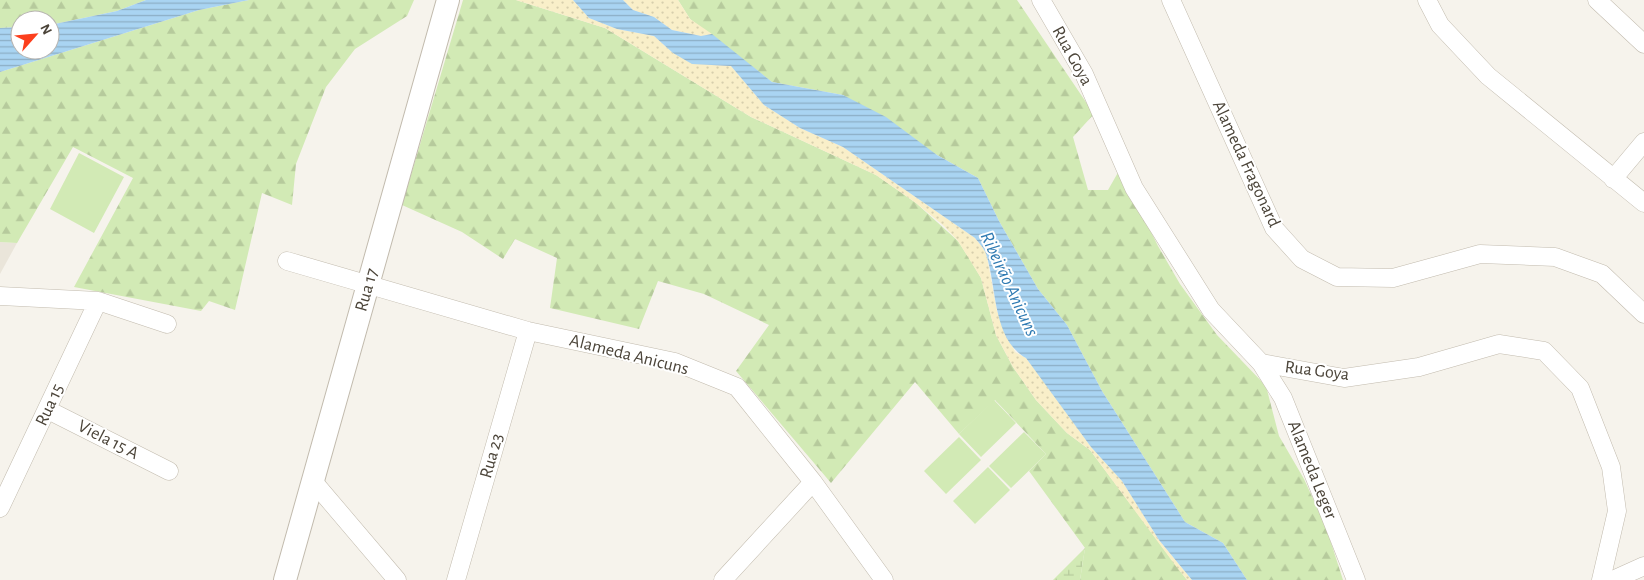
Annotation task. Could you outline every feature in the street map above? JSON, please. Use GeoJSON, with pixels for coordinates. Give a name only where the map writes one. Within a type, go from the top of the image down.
{"type":"FeatureCollection","features":[{"type":"Feature","properties":{"kind":"street","name":"Rua 17"},"geometry":{"type":"LineString","coordinates":[[285,580],[448,0]]}},
{"type":"Feature","properties":{"kind":"street","name":"Rua Goya"},"geometry":{"type":"LineString","coordinates":[[1041,0],[1084,74],[1134,188],[1211,310],[1261,363],[1344,378],[1419,367],[1499,344],[1544,351],[1580,388],[1611,467],[1617,511],[1601,580]]}},
{"type":"Feature","properties":{"kind":"street","name":"Alameda Fragonard"},"geometry":{"type":"LineString","coordinates":[[1171,0],[1274,228],[1302,259],[1337,277],[1393,278],[1480,254],[1555,257],[1602,274],[1644,314]]}},
{"type":"Feature","properties":{"kind":"street"},"geometry":{"type":"LineString","coordinates":[[1427,0],[1440,25],[1488,76],[1644,203]]}},
{"type":"Feature","properties":{"kind":"street"},"geometry":{"type":"LineString","coordinates":[[1597,0],[1644,44]]}},
{"type":"Feature","properties":{"kind":"street"},"geometry":{"type":"LineString","coordinates":[[1613,179],[1644,142]]}},
{"type":"Feature","properties":{"kind":"street","name":"Alameda Anicuns"},"geometry":{"type":"LineString","coordinates":[[287,261],[528,331],[675,362],[736,387],[813,482],[884,580]]}},
{"type":"Feature","properties":{"kind":"street"},"geometry":{"type":"LineString","coordinates":[[0,296],[98,301],[167,324]]}},
{"type":"Feature","properties":{"kind":"street","name":"Rua 15"},"geometry":{"type":"LineString","coordinates":[[0,508],[98,301]]}},
{"type":"Feature","properties":{"kind":"street","name":"Rua 23"},"geometry":{"type":"LineString","coordinates":[[456,580],[528,331]]}},
{"type":"Feature","properties":{"kind":"street","name":"Alameda Leger"},"geometry":{"type":"LineString","coordinates":[[1261,363],[1283,398],[1356,580]]}},
{"type":"Feature","properties":{"kind":"street","name":"Viela 15 A"},"geometry":{"type":"LineString","coordinates":[[48,410],[169,471]]}},
{"type":"Feature","properties":{"kind":"street"},"geometry":{"type":"LineString","coordinates":[[312,480],[397,580]]}},
{"type":"Feature","properties":{"kind":"street"},"geometry":{"type":"LineString","coordinates":[[723,580],[813,482]]}},
{"type":"Feature","properties":{"kind":"street"},"geometry":{"type":"LineString","coordinates":[[1613,580],[1644,566]]}},
{"type":"Feature","properties":{"kind":"shaded area"},"geometry":{"type":"Polygon","coordinates":[[[0,242],[17,243],[0,274],[0,242]]]}},
{"type":"Feature","properties":{"kind":"green space"},"geometry":{"type":"Polygon","coordinates":[[[0,0],[146,0],[117,11],[60,23],[60,10],[10,10],[10,28],[0,28],[0,0]]]}},
{"type":"Feature","properties":{"kind":"green space"},"geometry":{"type":"Polygon","coordinates":[[[249,0],[414,0],[407,16],[355,49],[326,87],[296,164],[292,205],[262,193],[235,310],[209,301],[201,311],[74,287],[133,178],[73,147],[17,243],[0,242],[0,72],[39,60],[60,60],[60,53],[199,10],[249,0]]]}},
{"type":"Feature","properties":{"kind":"green space"},"geometry":{"type":"Polygon","coordinates":[[[463,0],[516,0],[605,28],[751,117],[876,175],[916,203],[958,241],[972,263],[981,278],[996,335],[1013,367],[1036,400],[1067,433],[1090,450],[1187,580],[1080,580],[1085,548],[1029,471],[1046,454],[995,400],[959,434],[915,382],[831,483],[736,371],[769,325],[704,294],[658,281],[639,329],[550,308],[557,258],[515,239],[503,259],[462,232],[402,205],[463,0]]]}},
{"type":"Feature","properties":{"kind":"green space"},"geometry":{"type":"Polygon","coordinates":[[[678,0],[1017,0],[1094,114],[1073,137],[1088,190],[1108,190],[1120,169],[1158,246],[1180,284],[1217,335],[1266,386],[1279,436],[1304,479],[1326,527],[1343,580],[1247,580],[1223,543],[1185,522],[1102,391],[1067,325],[1038,289],[999,221],[978,178],[937,155],[843,95],[772,82],[690,19],[678,0]]]}},
{"type":"Feature","properties":{"kind":"green space"},"geometry":{"type":"Polygon","coordinates":[[[79,153],[124,177],[94,233],[50,209],[79,153]]]}},
{"type":"Feature","properties":{"kind":"green space"},"geometry":{"type":"Polygon","coordinates":[[[994,400],[1016,423],[981,457],[959,434],[994,400]]]}},
{"type":"Feature","properties":{"kind":"green space"},"geometry":{"type":"Polygon","coordinates":[[[1024,432],[1046,454],[1011,488],[989,466],[1024,432]]]}},
{"type":"Feature","properties":{"kind":"green space"},"geometry":{"type":"Polygon","coordinates":[[[959,437],[981,460],[946,494],[924,471],[959,437]]]}},
{"type":"Feature","properties":{"kind":"green space"},"geometry":{"type":"Polygon","coordinates":[[[988,467],[1010,490],[975,524],[953,501],[988,467]]]}},
{"type":"Feature","properties":{"kind":"green space"},"geometry":{"type":"Polygon","coordinates":[[[1085,548],[1080,580],[1053,580],[1085,548]]]}},
{"type":"Feature","properties":{"kind":"sand"},"geometry":{"type":"Polygon","coordinates":[[[516,0],[573,0],[589,18],[617,29],[654,36],[673,53],[713,65],[731,66],[764,105],[800,128],[843,147],[975,238],[986,252],[997,311],[1015,352],[1026,358],[1091,447],[1122,481],[1159,540],[1192,580],[1187,580],[1175,565],[1090,450],[1067,433],[1036,400],[1013,367],[996,335],[981,278],[958,241],[944,226],[916,203],[876,175],[751,117],[605,28],[516,0]]]}},
{"type":"Feature","properties":{"kind":"sand"},"geometry":{"type":"Polygon","coordinates":[[[623,0],[678,0],[690,19],[712,34],[701,36],[672,30],[654,17],[633,10],[623,0]]]}},
{"type":"Feature","properties":{"kind":"water"},"geometry":{"type":"Polygon","coordinates":[[[146,0],[249,0],[199,10],[60,53],[60,23],[117,11],[146,0]]]}},
{"type":"Feature","properties":{"kind":"water","name":"Ribeirão Anicuns"},"geometry":{"type":"Polygon","coordinates":[[[573,0],[623,0],[633,10],[654,17],[672,30],[701,36],[712,34],[772,82],[843,95],[886,117],[937,155],[978,178],[999,221],[1038,289],[1067,325],[1102,391],[1185,522],[1223,543],[1247,580],[1192,580],[1159,540],[1122,481],[1091,447],[1026,358],[1015,349],[1007,338],[997,311],[986,254],[975,238],[843,147],[800,128],[764,105],[731,66],[692,64],[673,53],[654,36],[617,29],[589,18],[573,0]]]}},
{"type":"Feature","properties":{"kind":"water"},"geometry":{"type":"Polygon","coordinates":[[[0,28],[10,28],[10,60],[39,60],[0,72],[0,28]]]}}]}
